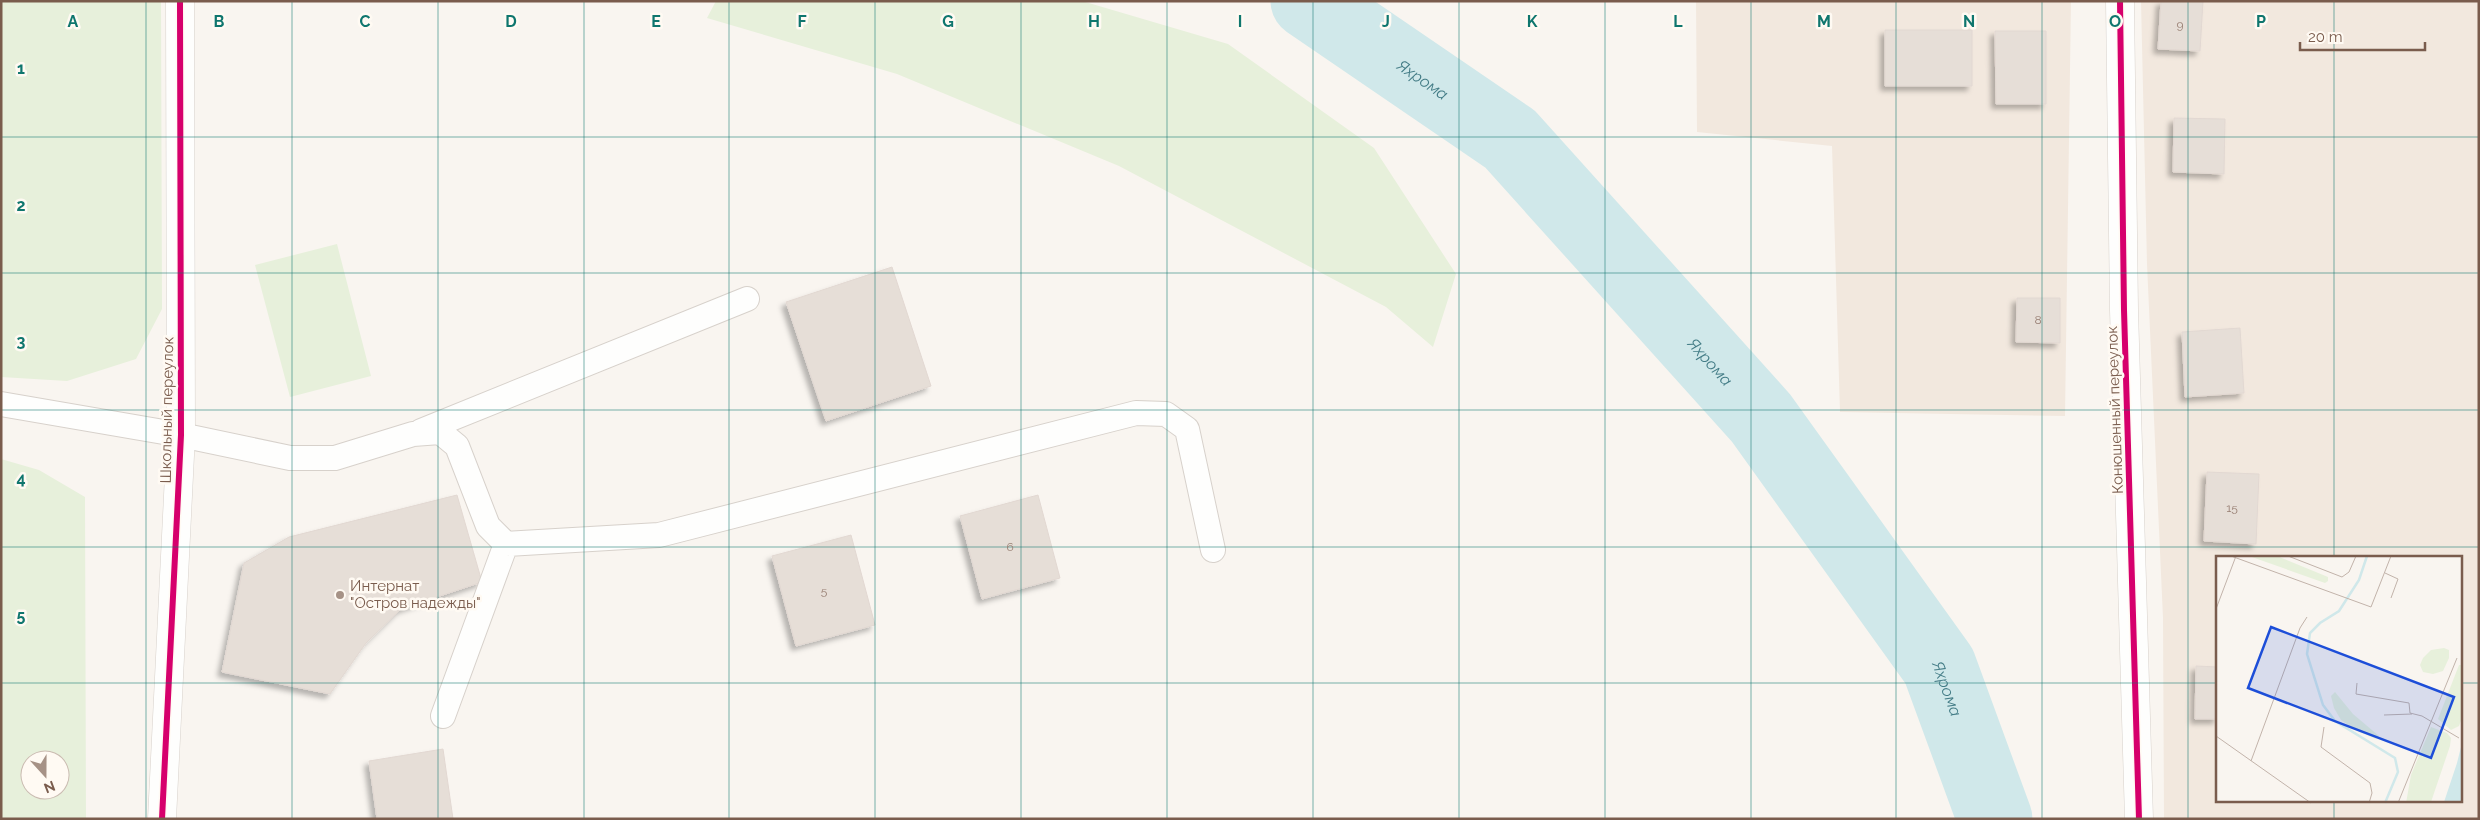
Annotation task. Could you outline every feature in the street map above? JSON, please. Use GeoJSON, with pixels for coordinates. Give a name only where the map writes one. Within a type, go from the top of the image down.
{"type":"FeatureCollection","features":[{"type":"Feature","properties":{"kind":"street","name":"Школьный переулок"},"geometry":{"type":"LineString","coordinates":[[162,819],[181,435],[180,1]]}},
{"type":"Feature","properties":{"kind":"street","name":"Конюшенный переулок"},"geometry":{"type":"LineString","coordinates":[[2120,1],[2124,310],[2139,819]]}},
{"type":"Feature","properties":{"kind":"lane"},"geometry":{"type":"LineString","coordinates":[[1,404],[181,435],[290,458],[335,458],[413,434],[747,299]]}},
{"type":"Feature","properties":{"kind":"lane"},"geometry":{"type":"LineString","coordinates":[[413,434],[440,432],[457,446],[488,526],[506,544],[659,535],[1126,416],[1144,413],[1166,414],[1187,429],[1213,550]]}},
{"type":"Feature","properties":{"kind":"lane"},"geometry":{"type":"LineString","coordinates":[[443,716],[506,544]]}},
{"type":"Feature","properties":{"kind":"shaded area"},"geometry":{"type":"Polygon","coordinates":[[[1696,1],[2071,1],[2065,416],[1840,412],[1832,146],[1697,132],[1696,1]]]}},
{"type":"Feature","properties":{"kind":"shaded area"},"geometry":{"type":"Polygon","coordinates":[[[2141,1],[2479,1],[2479,819],[2164,819],[2163,618],[2147,264],[2141,1]]]}},
{"type":"Feature","properties":{"kind":"green space"},"geometry":{"type":"Polygon","coordinates":[[[1,1],[161,1],[162,309],[136,359],[67,381],[1,377],[1,1]]]}},
{"type":"Feature","properties":{"kind":"green space"},"geometry":{"type":"Polygon","coordinates":[[[716,1],[1082,1],[1228,44],[1374,148],[1456,274],[1433,347],[1386,307],[1119,166],[897,74],[707,18],[716,1]]]}},
{"type":"Feature","properties":{"kind":"green space"},"geometry":{"type":"Polygon","coordinates":[[[337,244],[371,376],[290,397],[255,265],[337,244]]]}},
{"type":"Feature","properties":{"kind":"green space"},"geometry":{"type":"Polygon","coordinates":[[[1,459],[39,470],[85,497],[86,819],[1,819],[1,459]]]}},
{"type":"Feature","properties":{"kind":"building"},"geometry":{"type":"Polygon","coordinates":[[[2161,1],[2203,1],[2200,51],[2158,49],[2161,1]]]}},
{"type":"Feature","properties":{"kind":"building"},"geometry":{"type":"Polygon","coordinates":[[[1885,30],[1972,30],[1972,86],[1885,86],[1885,30]]]}},
{"type":"Feature","properties":{"kind":"building"},"geometry":{"type":"Polygon","coordinates":[[[1995,31],[2046,31],[2046,104],[1996,104],[1995,31]]]}},
{"type":"Feature","properties":{"kind":"building"},"geometry":{"type":"Polygon","coordinates":[[[2174,118],[2225,119],[2224,174],[2173,172],[2174,118]]]}},
{"type":"Feature","properties":{"kind":"building"},"geometry":{"type":"Polygon","coordinates":[[[892,267],[931,386],[826,421],[786,302],[892,267]]]}},
{"type":"Feature","properties":{"kind":"building"},"geometry":{"type":"Polygon","coordinates":[[[2017,298],[2060,298],[2060,343],[2016,342],[2017,298]]]}},
{"type":"Feature","properties":{"kind":"building"},"geometry":{"type":"Polygon","coordinates":[[[2240,328],[2244,393],[2185,397],[2182,332],[2240,328]]]}},
{"type":"Feature","properties":{"kind":"building"},"geometry":{"type":"Polygon","coordinates":[[[2207,472],[2259,474],[2256,544],[2204,541],[2207,472]]]}},
{"type":"Feature","properties":{"kind":"building","name":"Интернат \"Остров надежды\""},"geometry":{"type":"Polygon","coordinates":[[[457,495],[482,582],[401,609],[366,643],[330,694],[222,672],[244,563],[289,537],[457,495]]]}},
{"type":"Feature","properties":{"kind":"building"},"geometry":{"type":"Polygon","coordinates":[[[1038,495],[1060,578],[982,599],[960,516],[1038,495]]]}},
{"type":"Feature","properties":{"kind":"building"},"geometry":{"type":"Polygon","coordinates":[[[851,535],[875,625],[796,646],[772,556],[851,535]]]}},
{"type":"Feature","properties":{"kind":"building"},"geometry":{"type":"Polygon","coordinates":[[[2196,666],[2216,667],[2216,719],[2195,719],[2196,666]]]}},
{"type":"Feature","properties":{"kind":"building"},"geometry":{"type":"Polygon","coordinates":[[[443,749],[453,819],[377,819],[369,761],[443,749]]]}},
{"type":"Feature","properties":{"kind":"waterway","name":"Яхрома"},"geometry":{"type":"LineString","coordinates":[[1308,1],[1510,139],[1761,418],[1939,666],[1995,819]]}},
{"type":"Feature","properties":{"kind":"cycle path"},"geometry":{"type":"LineString","coordinates":[[162,819],[181,435],[180,1]]}},
{"type":"Feature","properties":{"kind":"cycle path"},"geometry":{"type":"LineString","coordinates":[[2120,1],[2124,310],[2139,819]]}},
{"type":"Feature","properties":{"kind":"place","name":"Интернат \"Остров надежды\""},"geometry":{"type":"Point","coordinates":[340,595]}}]}
